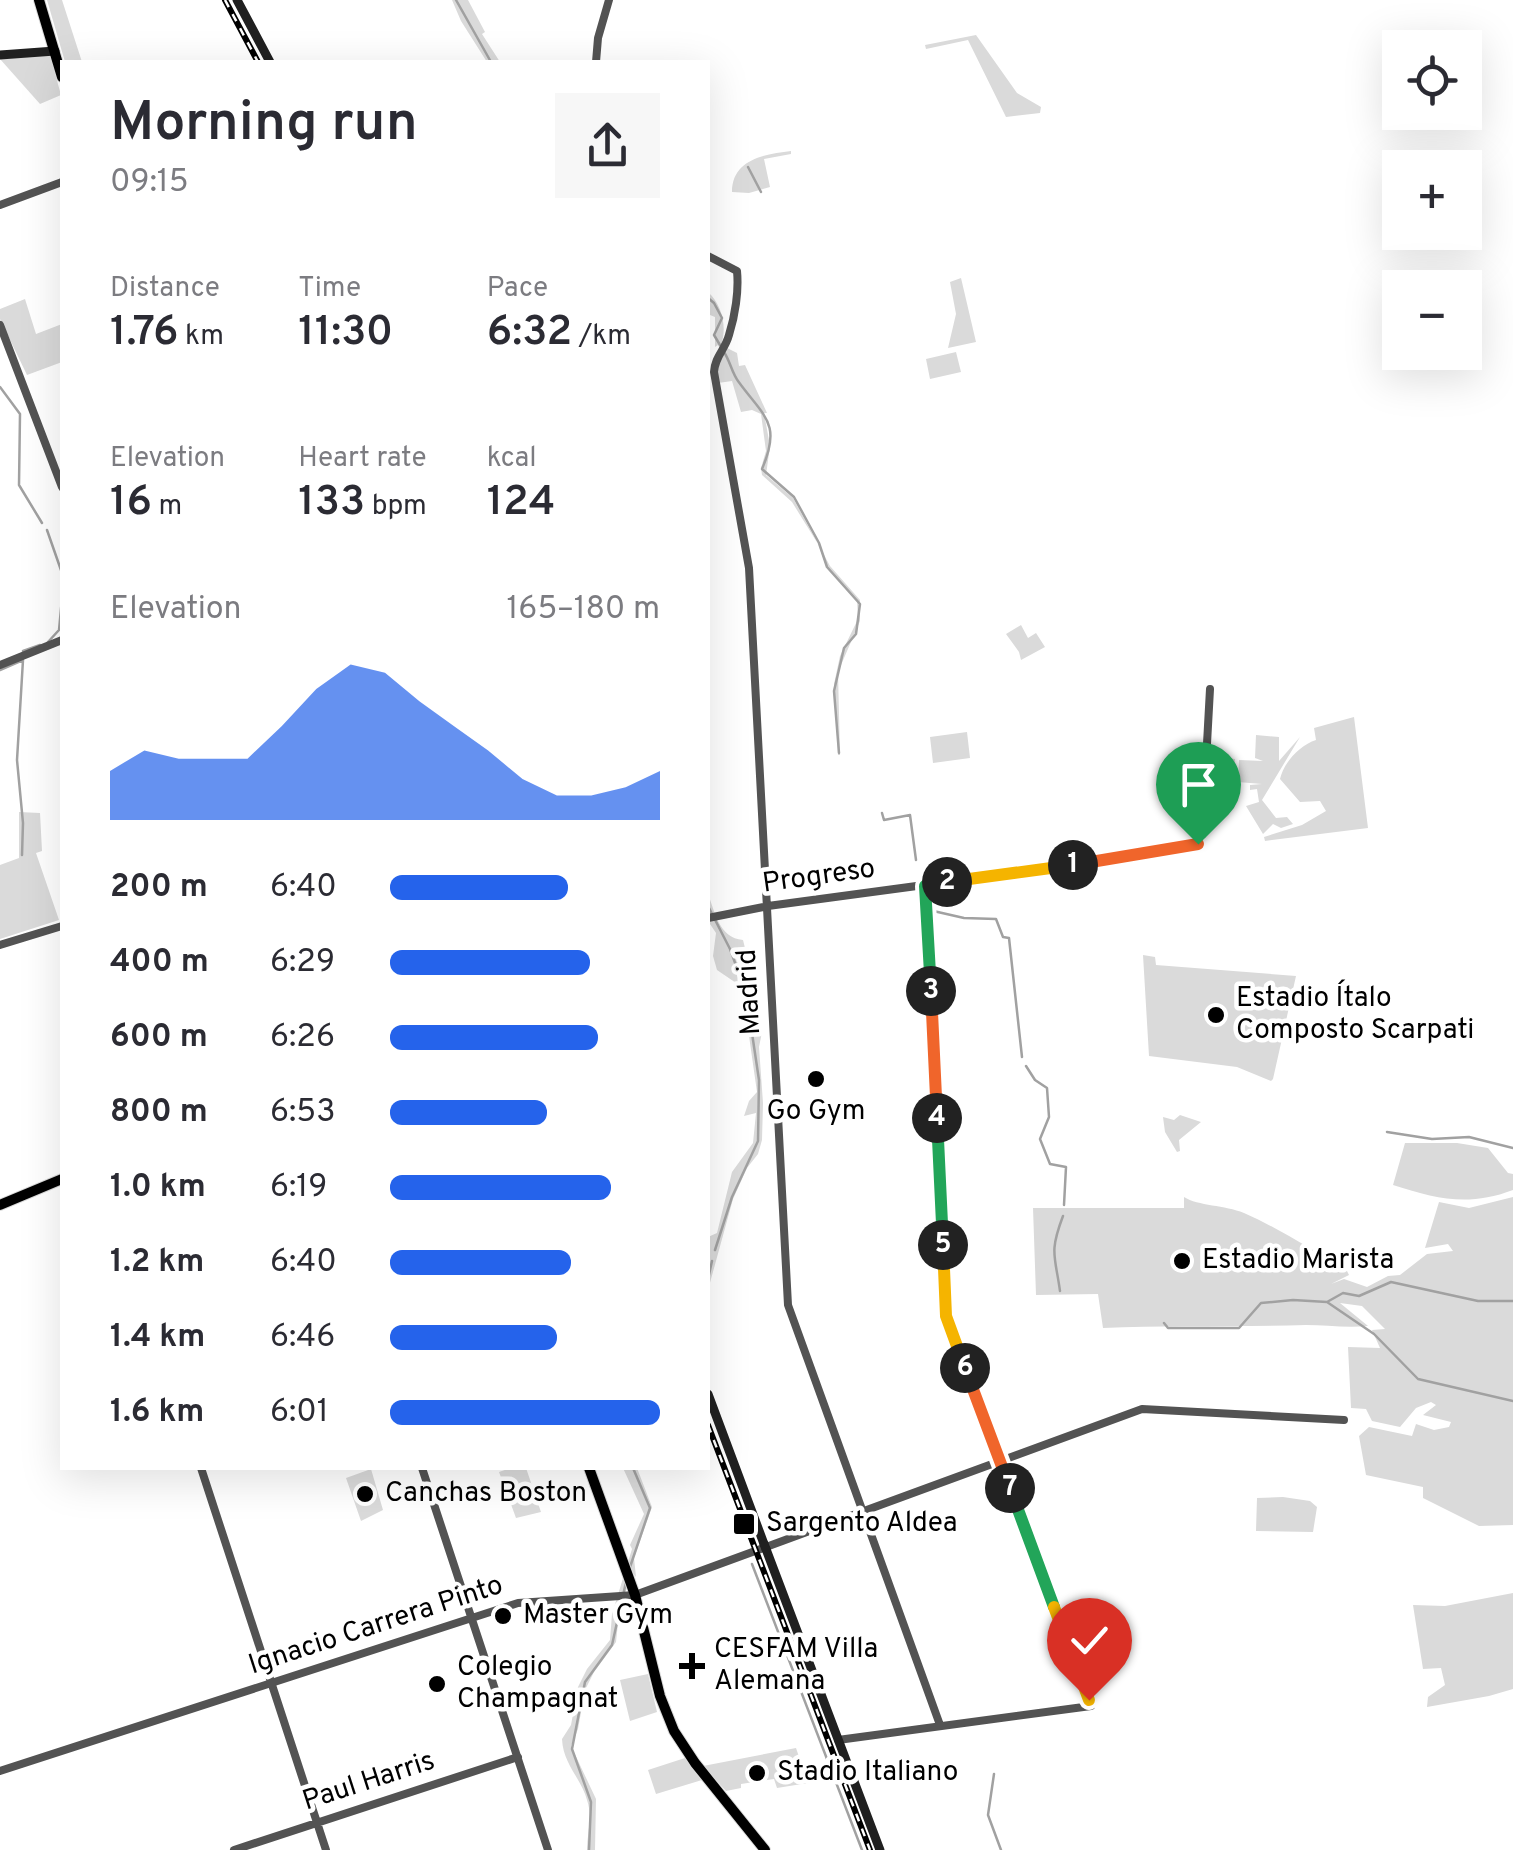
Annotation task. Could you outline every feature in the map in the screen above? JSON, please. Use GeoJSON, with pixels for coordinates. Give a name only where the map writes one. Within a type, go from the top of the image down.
{"type":"FeatureCollection","features":[{"type":"Feature","properties":{"kind":"main road"},"geometry":{"type":"LineString","coordinates":[[39,0],[60,70]]}},
{"type":"Feature","properties":{"kind":"main road"},"geometry":{"type":"LineString","coordinates":[[237,0],[269,60]]}},
{"type":"Feature","properties":{"kind":"main road"},"geometry":{"type":"LineString","coordinates":[[0,55],[55,51]]}},
{"type":"Feature","properties":{"kind":"main road"},"geometry":{"type":"LineString","coordinates":[[0,1206],[60,1180]]}},
{"type":"Feature","properties":{"kind":"main road"},"geometry":{"type":"LineString","coordinates":[[710,1399],[880,1850]]}},
{"type":"Feature","properties":{"kind":"main road"},"geometry":{"type":"LineString","coordinates":[[590,1470],[630,1580],[631,1596],[660,1696],[674,1731],[695,1764],[765,1850]]}},
{"type":"Feature","properties":{"kind":"street"},"geometry":{"type":"LineString","coordinates":[[596,60],[609,0]]}},
{"type":"Feature","properties":{"kind":"street"},"geometry":{"type":"LineString","coordinates":[[0,205],[60,183]]}},
{"type":"Feature","properties":{"kind":"street","name":"Madrid"},"geometry":{"type":"LineString","coordinates":[[710,257],[737,271],[732,319],[714,363],[750,568],[788,1305],[940,1725]]}},
{"type":"Feature","properties":{"kind":"street"},"geometry":{"type":"LineString","coordinates":[[0,325],[60,482]]}},
{"type":"Feature","properties":{"kind":"street"},"geometry":{"type":"LineString","coordinates":[[0,665],[60,641]]}},
{"type":"Feature","properties":{"kind":"street","name":"Progreso"},"geometry":{"type":"LineString","coordinates":[[711,917],[1198,844],[1202,835],[1210,689]]}},
{"type":"Feature","properties":{"kind":"street"},"geometry":{"type":"LineString","coordinates":[[838,1740],[1091,1706],[946,1316],[927,909],[919,886]]}},
{"type":"Feature","properties":{"kind":"street"},"geometry":{"type":"LineString","coordinates":[[0,944],[60,927]]}},
{"type":"Feature","properties":{"kind":"street","name":"Ignacio Carrera Pinto"},"geometry":{"type":"LineString","coordinates":[[0,1771],[523,1602],[631,1596],[1147,1408],[1344,1420]]}},
{"type":"Feature","properties":{"kind":"street"},"geometry":{"type":"LineString","coordinates":[[202,1470],[326,1850]]}},
{"type":"Feature","properties":{"kind":"street"},"geometry":{"type":"LineString","coordinates":[[423,1470],[548,1850]]}},
{"type":"Feature","properties":{"kind":"street","name":"Paul Harris"},"geometry":{"type":"LineString","coordinates":[[234,1850],[518,1757]]}},
{"type":"Feature","properties":{"kind":"shaded area"},"geometry":{"type":"Polygon","coordinates":[[[47,0],[62,0],[81,60],[64,60],[47,0]]]}},
{"type":"Feature","properties":{"kind":"shaded area"},"geometry":{"type":"Polygon","coordinates":[[[452,0],[468,0],[485,32],[482,34],[499,60],[486,60],[452,0]]]}},
{"type":"Feature","properties":{"kind":"shaded area"},"geometry":{"type":"Polygon","coordinates":[[[976,35],[1017,93],[1041,107],[1040,113],[1006,117],[968,40],[926,49],[925,45],[976,35]]]}},
{"type":"Feature","properties":{"kind":"shaded area"},"geometry":{"type":"Polygon","coordinates":[[[50,55],[60,95],[40,104],[0,59],[50,55]]]}},
{"type":"Feature","properties":{"kind":"shaded area"},"geometry":{"type":"Polygon","coordinates":[[[791,151],[764,159],[770,187],[749,193],[732,192],[733,181],[744,165],[761,157],[791,151]]]}},
{"type":"Feature","properties":{"kind":"shaded area"},"geometry":{"type":"Polygon","coordinates":[[[961,278],[976,342],[948,348],[956,314],[950,282],[961,278]]]}},
{"type":"Feature","properties":{"kind":"shaded area"},"geometry":{"type":"Polygon","coordinates":[[[710,295],[722,317],[721,345],[737,353],[739,366],[745,365],[767,413],[770,446],[766,475],[793,498],[830,566],[860,600],[860,621],[838,672],[840,755],[834,684],[840,656],[858,619],[857,600],[826,566],[818,544],[792,502],[762,475],[766,451],[761,414],[752,410],[741,412],[732,381],[718,383],[717,363],[722,353],[718,345],[715,347],[715,317],[710,315],[710,295]]]}},
{"type":"Feature","properties":{"kind":"shaded area"},"geometry":{"type":"Polygon","coordinates":[[[25,299],[36,334],[60,325],[60,363],[27,375],[0,319],[0,309],[25,299]]]}},
{"type":"Feature","properties":{"kind":"shaded area"},"geometry":{"type":"Polygon","coordinates":[[[956,352],[961,372],[930,379],[926,359],[956,352]]]}},
{"type":"Feature","properties":{"kind":"shaded area"},"geometry":{"type":"Polygon","coordinates":[[[1021,625],[1028,638],[1036,633],[1045,647],[1021,660],[1006,634],[1021,625]]]}},
{"type":"Feature","properties":{"kind":"shaded area"},"geometry":{"type":"Polygon","coordinates":[[[1354,717],[1368,828],[1265,841],[1264,837],[1302,825],[1326,811],[1320,801],[1300,802],[1280,779],[1294,755],[1316,740],[1314,728],[1354,717]]]}},
{"type":"Feature","properties":{"kind":"shaded area"},"geometry":{"type":"Polygon","coordinates":[[[967,732],[970,758],[933,763],[930,737],[967,732]]]}},
{"type":"Feature","properties":{"kind":"shaded area"},"geometry":{"type":"Polygon","coordinates":[[[1256,735],[1279,737],[1279,761],[1300,737],[1262,800],[1276,818],[1287,817],[1293,824],[1281,828],[1273,824],[1263,834],[1246,806],[1259,802],[1257,789],[1250,790],[1250,785],[1262,784],[1238,782],[1239,760],[1263,761],[1255,758],[1256,735]]]}},
{"type":"Feature","properties":{"kind":"shaded area"},"geometry":{"type":"Polygon","coordinates":[[[1212,757],[1235,759],[1232,804],[1209,803],[1212,757]]]}},
{"type":"Feature","properties":{"kind":"shaded area"},"geometry":{"type":"Polygon","coordinates":[[[19,812],[40,813],[42,851],[36,853],[59,920],[0,939],[0,865],[19,858],[19,812]]]}},
{"type":"Feature","properties":{"kind":"shaded area"},"geometry":{"type":"Polygon","coordinates":[[[710,900],[723,929],[743,940],[745,948],[757,951],[743,955],[750,986],[756,986],[762,1032],[759,1047],[763,1103],[758,1154],[733,1199],[710,1283],[710,1236],[717,1233],[732,1172],[753,1143],[756,1113],[744,1116],[757,1092],[742,987],[717,970],[713,956],[716,933],[710,924],[710,900]]]}},
{"type":"Feature","properties":{"kind":"shaded area","name":"Estadio Ítalo Composto Scarpati"},"geometry":{"type":"Polygon","coordinates":[[[1143,955],[1155,957],[1156,965],[1296,976],[1273,1079],[1237,1067],[1149,1056],[1143,955]]]}},
{"type":"Feature","properties":{"kind":"shaded area"},"geometry":{"type":"Polygon","coordinates":[[[1180,1115],[1201,1122],[1179,1140],[1177,1152],[1165,1132],[1163,1117],[1174,1120],[1180,1115]]]}},
{"type":"Feature","properties":{"kind":"shaded area"},"geometry":{"type":"Polygon","coordinates":[[[1405,1143],[1457,1143],[1488,1148],[1513,1174],[1513,1190],[1467,1200],[1393,1185],[1405,1143]]]}},
{"type":"Feature","properties":{"kind":"shaded area"},"geometry":{"type":"Polygon","coordinates":[[[1184,1197],[1244,1213],[1347,1271],[1349,1275],[1331,1284],[1344,1279],[1367,1287],[1388,1276],[1400,1275],[1427,1254],[1453,1251],[1448,1244],[1425,1248],[1439,1202],[1469,1208],[1513,1197],[1513,1525],[1479,1526],[1423,1498],[1423,1487],[1366,1475],[1359,1436],[1369,1427],[1412,1436],[1416,1424],[1434,1430],[1449,1427],[1451,1422],[1423,1415],[1436,1405],[1431,1402],[1416,1408],[1400,1427],[1372,1421],[1366,1409],[1351,1408],[1348,1347],[1380,1348],[1372,1330],[1385,1329],[1362,1306],[1340,1303],[1368,1326],[1103,1328],[1098,1294],[1036,1295],[1033,1208],[1184,1208],[1184,1197]]]}},
{"type":"Feature","properties":{"kind":"shaded area","name":"Canchas Boston"},"geometry":{"type":"Polygon","coordinates":[[[371,1470],[383,1510],[361,1521],[346,1478],[371,1470]]]}},
{"type":"Feature","properties":{"kind":"shaded area"},"geometry":{"type":"Polygon","coordinates":[[[527,1470],[541,1512],[516,1518],[499,1472],[527,1470]]]}},
{"type":"Feature","properties":{"kind":"shaded area"},"geometry":{"type":"Polygon","coordinates":[[[624,1470],[638,1470],[652,1507],[634,1558],[636,1577],[631,1571],[616,1642],[585,1690],[571,1746],[596,1799],[595,1850],[587,1850],[589,1806],[565,1756],[562,1739],[571,1725],[578,1687],[610,1640],[612,1614],[630,1545],[644,1514],[624,1470]]]}},
{"type":"Feature","properties":{"kind":"shaded area"},"geometry":{"type":"Polygon","coordinates":[[[1257,1498],[1310,1501],[1317,1507],[1313,1532],[1256,1531],[1257,1498]]]}},
{"type":"Feature","properties":{"kind":"shaded area"},"geometry":{"type":"Polygon","coordinates":[[[1513,1593],[1513,1689],[1427,1707],[1428,1697],[1445,1685],[1441,1668],[1423,1669],[1413,1605],[1445,1606],[1513,1593]]]}},
{"type":"Feature","properties":{"kind":"shaded area"},"geometry":{"type":"Polygon","coordinates":[[[648,1674],[657,1712],[630,1721],[620,1680],[648,1674]]]}},
{"type":"Feature","properties":{"kind":"shaded area","name":"Stadio Italiano"},"geometry":{"type":"Polygon","coordinates":[[[796,1748],[808,1783],[777,1788],[774,1779],[741,1784],[741,1788],[726,1791],[703,1766],[796,1748]]]}},
{"type":"Feature","properties":{"kind":"shaded area"},"geometry":{"type":"Polygon","coordinates":[[[685,1758],[702,1780],[656,1794],[648,1770],[685,1758]]]}},
{"type":"Feature","properties":{"kind":"waterway"},"geometry":{"type":"LineString","coordinates":[[456,0],[490,60]]}},
{"type":"Feature","properties":{"kind":"waterway"},"geometry":{"type":"LineString","coordinates":[[748,167],[761,192]]}},
{"type":"Feature","properties":{"kind":"waterway"},"geometry":{"type":"LineString","coordinates":[[710,300],[722,318],[714,335],[720,345]]}},
{"type":"Feature","properties":{"kind":"waterway"},"geometry":{"type":"LineString","coordinates":[[724,352],[770,430],[762,469],[794,497],[827,567],[860,604],[856,634],[844,648],[834,691],[839,753]]}},
{"type":"Feature","properties":{"kind":"waterway"},"geometry":{"type":"LineString","coordinates":[[0,387],[20,414],[19,485],[42,523]]}},
{"type":"Feature","properties":{"kind":"waterway"},"geometry":{"type":"LineString","coordinates":[[47,530],[60,567]]}},
{"type":"Feature","properties":{"kind":"waterway"},"geometry":{"type":"LineString","coordinates":[[48,642],[59,630],[60,619]]}},
{"type":"Feature","properties":{"kind":"waterway"},"geometry":{"type":"LineString","coordinates":[[23,651],[40,645]]}},
{"type":"Feature","properties":{"kind":"waterway"},"geometry":{"type":"LineString","coordinates":[[0,670],[23,660],[17,760],[22,855]]}},
{"type":"Feature","properties":{"kind":"waterway"},"geometry":{"type":"LineString","coordinates":[[882,813],[884,820],[910,815],[916,860]]}},
{"type":"Feature","properties":{"kind":"waterway"},"geometry":{"type":"LineString","coordinates":[[917,889],[921,909]]}},
{"type":"Feature","properties":{"kind":"waterway"},"geometry":{"type":"LineString","coordinates":[[710,910],[746,993],[759,1080],[758,1141],[732,1197],[715,1250]]}},
{"type":"Feature","properties":{"kind":"waterway"},"geometry":{"type":"LineString","coordinates":[[929,910],[964,918],[996,919],[1003,937],[1009,938],[1022,1057]]}},
{"type":"Feature","properties":{"kind":"waterway"},"geometry":{"type":"LineString","coordinates":[[1026,1066],[1035,1080],[1047,1088],[1049,1117],[1040,1139],[1050,1164],[1066,1167],[1064,1205]]}},
{"type":"Feature","properties":{"kind":"waterway"},"geometry":{"type":"LineString","coordinates":[[1387,1132],[1432,1139],[1469,1137],[1513,1148]]}},
{"type":"Feature","properties":{"kind":"waterway"},"geometry":{"type":"LineString","coordinates":[[1060,1291],[1055,1246],[1063,1216]]}},
{"type":"Feature","properties":{"kind":"waterway"},"geometry":{"type":"LineString","coordinates":[[710,1270],[712,1261]]}},
{"type":"Feature","properties":{"kind":"waterway"},"geometry":{"type":"LineString","coordinates":[[1164,1323],[1168,1328],[1239,1328],[1261,1303],[1327,1302],[1343,1293],[1359,1296],[1391,1282],[1478,1301],[1513,1301]]}},
{"type":"Feature","properties":{"kind":"waterway"},"geometry":{"type":"LineString","coordinates":[[1327,1302],[1374,1334],[1418,1379],[1513,1401]]}},
{"type":"Feature","properties":{"kind":"waterway"},"geometry":{"type":"LineString","coordinates":[[629,1570],[650,1508],[634,1470]]}},
{"type":"Feature","properties":{"kind":"waterway"},"geometry":{"type":"LineString","coordinates":[[752,1564],[862,1850]]}},
{"type":"Feature","properties":{"kind":"waterway"},"geometry":{"type":"LineString","coordinates":[[589,1850],[591,1802],[572,1749],[585,1682],[612,1645],[626,1582]]}},
{"type":"Feature","properties":{"kind":"waterway"},"geometry":{"type":"LineString","coordinates":[[994,1774],[988,1815],[1001,1850]]}},
{"type":"Feature","properties":{"kind":"railway"},"geometry":{"type":"LineString","coordinates":[[225,0],[257,60]]}},
{"type":"Feature","properties":{"kind":"railway"},"geometry":{"type":"LineString","coordinates":[[710,1430],[870,1850]]}},
{"type":"Feature","properties":{"kind":"place","name":"Estadio Ítalo Composto Scarpati"},"geometry":{"type":"Point","coordinates":[1216,1015]}},
{"type":"Feature","properties":{"kind":"place","name":"Go Gym"},"geometry":{"type":"Point","coordinates":[816,1079]}},
{"type":"Feature","properties":{"kind":"place","name":"Estadio Marista"},"geometry":{"type":"Point","coordinates":[1182,1261]}},
{"type":"Feature","properties":{"kind":"place","name":"Canchas Boston"},"geometry":{"type":"Point","coordinates":[365,1494]}},
{"type":"Feature","properties":{"kind":"place","name":"Sargento Aldea"},"geometry":{"type":"Point","coordinates":[744,1524]}},
{"type":"Feature","properties":{"kind":"place","name":"Master Gym"},"geometry":{"type":"Point","coordinates":[503,1616]}},
{"type":"Feature","properties":{"kind":"place","name":"CESFAM Villa Alemana"},"geometry":{"type":"Point","coordinates":[692,1666]}},
{"type":"Feature","properties":{"kind":"place","name":"Colegio Champagnat"},"geometry":{"type":"Point","coordinates":[437,1684]}},
{"type":"Feature","properties":{"kind":"place","name":"Stadio Italiano"},"geometry":{"type":"Point","coordinates":[757,1773]}},
{"type":"Feature","properties":{"kind":"route"},"geometry":{"type":"LineString","coordinates":[[1089,1700],[946,1316],[925,886],[1198,844]]}}]}
